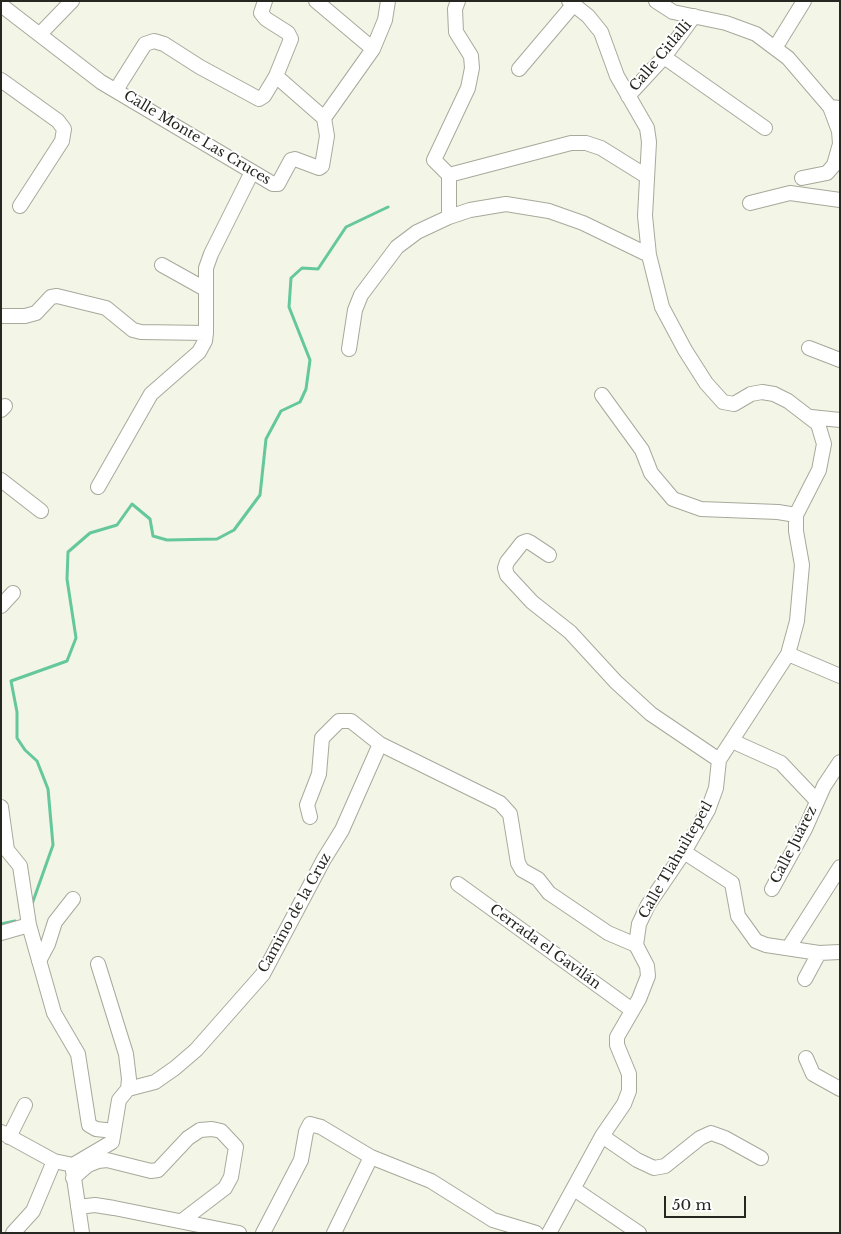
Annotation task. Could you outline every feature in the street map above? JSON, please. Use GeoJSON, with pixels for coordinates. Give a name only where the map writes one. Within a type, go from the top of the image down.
{"type":"FeatureCollection","features":[{"type":"Feature","properties":{"kind":"street"},"geometry":{"type":"LineString","coordinates":[[40,34],[72,1]]}},
{"type":"Feature","properties":{"kind":"street"},"geometry":{"type":"LineString","coordinates":[[116,90],[139,52],[150,42],[164,44],[200,67],[259,99],[264,96],[276,76],[291,39],[288,34],[266,20],[260,13],[265,1]]}},
{"type":"Feature","properties":{"kind":"street"},"geometry":{"type":"LineString","coordinates":[[316,1],[373,49]]}},
{"type":"Feature","properties":{"kind":"street"},"geometry":{"type":"LineString","coordinates":[[276,76],[324,118],[373,49],[385,20],[388,1]]}},
{"type":"Feature","properties":{"kind":"street"},"geometry":{"type":"LineString","coordinates":[[449,217],[449,175],[434,160],[468,88],[472,68],[472,56],[456,32],[454,14],[458,1]]}},
{"type":"Feature","properties":{"kind":"street"},"geometry":{"type":"LineString","coordinates":[[656,1],[673,12],[741,27],[756,34],[788,58],[835,108],[840,144],[834,165],[827,173],[802,178]]}},
{"type":"Feature","properties":{"kind":"street"},"geometry":{"type":"LineString","coordinates":[[775,48],[804,1]]}},
{"type":"Feature","properties":{"kind":"street"},"geometry":{"type":"LineString","coordinates":[[519,69],[572,3],[588,16],[601,32],[617,76],[647,128],[649,142],[645,216],[649,255],[662,307],[685,350],[713,392],[723,402],[734,404],[752,394],[762,392],[774,394],[788,401],[811,417],[823,434],[824,454],[819,470],[796,515],[778,512],[701,509],[673,499],[651,474],[642,450],[602,395]]}},
{"type":"Feature","properties":{"kind":"street","name":"Calle Monte Las Cruces"},"geometry":{"type":"LineString","coordinates":[[1,5],[101,82],[273,184],[278,184],[291,160],[295,159],[318,168],[322,166],[328,136],[324,118]]}},
{"type":"Feature","properties":{"kind":"street","name":"Calle Citlalli"},"geometry":{"type":"LineString","coordinates":[[628,96],[664,57],[694,16]]}},
{"type":"Feature","properties":{"kind":"street"},"geometry":{"type":"LineString","coordinates":[[664,57],[766,128]]}},
{"type":"Feature","properties":{"kind":"street"},"geometry":{"type":"LineString","coordinates":[[1,80],[58,121],[64,129],[62,140],[20,206]]}},
{"type":"Feature","properties":{"kind":"street"},"geometry":{"type":"LineString","coordinates":[[449,175],[541,149],[571,143],[586,143],[600,148],[646,176]]}},
{"type":"Feature","properties":{"kind":"street"},"geometry":{"type":"LineString","coordinates":[[98,487],[151,394],[199,352],[205,341],[206,268],[211,254],[252,172]]}},
{"type":"Feature","properties":{"kind":"street"},"geometry":{"type":"LineString","coordinates":[[750,203],[790,193],[840,200]]}},
{"type":"Feature","properties":{"kind":"street"},"geometry":{"type":"LineString","coordinates":[[349,350],[355,310],[361,295],[378,270],[406,240],[449,217],[489,205],[527,206],[583,222],[649,255]]}},
{"type":"Feature","properties":{"kind":"street"},"geometry":{"type":"LineString","coordinates":[[162,265],[205,289]]}},
{"type":"Feature","properties":{"kind":"street"},"geometry":{"type":"LineString","coordinates":[[1,316],[25,316],[36,313],[51,297],[57,296],[106,308],[133,330],[141,332],[206,333]]}},
{"type":"Feature","properties":{"kind":"street"},"geometry":{"type":"LineString","coordinates":[[809,348],[840,360]]}},
{"type":"Feature","properties":{"kind":"street"},"geometry":{"type":"LineString","coordinates":[[811,417],[840,420]]}},
{"type":"Feature","properties":{"kind":"street"},"geometry":{"type":"LineString","coordinates":[[1,480],[41,512]]}},
{"type":"Feature","properties":{"kind":"street","name":"Calle Tlahuiltepetl"},"geometry":{"type":"LineString","coordinates":[[636,945],[639,924],[648,905],[684,852],[708,810],[716,788],[719,760],[788,654],[797,621],[802,565],[796,531],[796,515]]}},
{"type":"Feature","properties":{"kind":"street"},"geometry":{"type":"LineString","coordinates":[[548,555],[527,541],[522,543],[505,568],[507,576],[532,602],[570,632],[616,682],[651,714],[719,760]]}},
{"type":"Feature","properties":{"kind":"street"},"geometry":{"type":"LineString","coordinates":[[1,606],[13,593]]}},
{"type":"Feature","properties":{"kind":"street"},"geometry":{"type":"LineString","coordinates":[[788,654],[840,676]]}},
{"type":"Feature","properties":{"kind":"street"},"geometry":{"type":"LineString","coordinates":[[310,817],[307,805],[319,774],[322,738],[339,721],[351,721],[380,744],[500,803],[510,814],[518,864],[522,870],[538,879],[549,894],[593,923],[624,942],[636,945],[647,966],[646,986],[617,1037],[617,1045],[628,1074],[629,1091],[620,1112],[602,1136],[554,1231]]}},
{"type":"Feature","properties":{"kind":"street","name":"Calle Juárez"},"geometry":{"type":"LineString","coordinates":[[732,741],[781,763],[817,801]]}},
{"type":"Feature","properties":{"kind":"street","name":"Camino de la Cruz"},"geometry":{"type":"LineString","coordinates":[[128,1089],[154,1082],[175,1068],[196,1050],[262,974],[282,934],[342,830],[380,744]]}},
{"type":"Feature","properties":{"kind":"street","name":"Calle Juárez"},"geometry":{"type":"LineString","coordinates":[[772,889],[805,829],[824,786],[840,762]]}},
{"type":"Feature","properties":{"kind":"street"},"geometry":{"type":"LineString","coordinates":[[1,807],[7,850],[20,866],[29,926],[54,1013],[78,1054],[89,1125],[96,1129],[114,1131]]}},
{"type":"Feature","properties":{"kind":"street"},"geometry":{"type":"LineString","coordinates":[[684,852],[732,883],[738,916],[756,941],[819,953],[840,952]]}},
{"type":"Feature","properties":{"kind":"street"},"geometry":{"type":"LineString","coordinates":[[789,947],[840,867]]}},
{"type":"Feature","properties":{"kind":"street","name":"Cerrada el Gavilán"},"geometry":{"type":"LineString","coordinates":[[458,884],[632,1010]]}},
{"type":"Feature","properties":{"kind":"street"},"geometry":{"type":"LineString","coordinates":[[38,961],[48,944],[55,922],[73,899]]}},
{"type":"Feature","properties":{"kind":"street"},"geometry":{"type":"LineString","coordinates":[[1,933],[29,926]]}},
{"type":"Feature","properties":{"kind":"street"},"geometry":{"type":"LineString","coordinates":[[805,979],[819,953]]}},
{"type":"Feature","properties":{"kind":"street"},"geometry":{"type":"LineString","coordinates":[[73,1171],[112,1142],[119,1100],[128,1089],[129,1079],[126,1054],[98,964]]}},
{"type":"Feature","properties":{"kind":"street"},"geometry":{"type":"LineString","coordinates":[[806,1058],[813,1074],[840,1089]]}},
{"type":"Feature","properties":{"kind":"street"},"geometry":{"type":"LineString","coordinates":[[24,1104],[5,1134],[73,1171],[98,1160],[107,1160],[151,1171],[158,1170],[188,1138],[200,1130],[212,1129],[220,1131],[236,1147],[231,1177],[220,1193],[199,1206],[183,1220]]}},
{"type":"Feature","properties":{"kind":"street"},"geometry":{"type":"LineString","coordinates":[[263,1233],[301,1160],[306,1132],[310,1124],[320,1127],[371,1157],[430,1181],[493,1220],[536,1233]]}},
{"type":"Feature","properties":{"kind":"street"},"geometry":{"type":"LineString","coordinates":[[602,1136],[637,1160],[654,1168],[665,1166],[700,1138],[711,1133],[725,1138],[761,1158]]}},
{"type":"Feature","properties":{"kind":"street"},"geometry":{"type":"LineString","coordinates":[[334,1233],[371,1157]]}},
{"type":"Feature","properties":{"kind":"street"},"geometry":{"type":"LineString","coordinates":[[13,1233],[33,1211],[54,1161]]}},
{"type":"Feature","properties":{"kind":"street"},"geometry":{"type":"LineString","coordinates":[[73,1171],[82,1233]]}},
{"type":"Feature","properties":{"kind":"street"},"geometry":{"type":"LineString","coordinates":[[574,1189],[639,1233]]}},
{"type":"Feature","properties":{"kind":"street"},"geometry":{"type":"LineString","coordinates":[[78,1206],[95,1205],[183,1220],[239,1233]]}},
{"type":"Feature","properties":{"kind":"waterway"},"geometry":{"type":"LineString","coordinates":[[31,907],[53,845],[48,789],[37,761],[25,750],[17,738],[17,712],[11,681],[67,661],[76,638],[67,579],[68,552],[90,533],[117,525],[132,504],[150,519],[153,536],[167,540],[217,539],[234,530],[260,495],[266,439],[281,411],[300,402],[306,389],[310,360],[289,307],[291,278],[302,268],[318,269],[346,227],[388,207]]}},
{"type":"Feature","properties":{"kind":"waterway"},"geometry":{"type":"LineString","coordinates":[[1,924],[15,921]]}}]}
